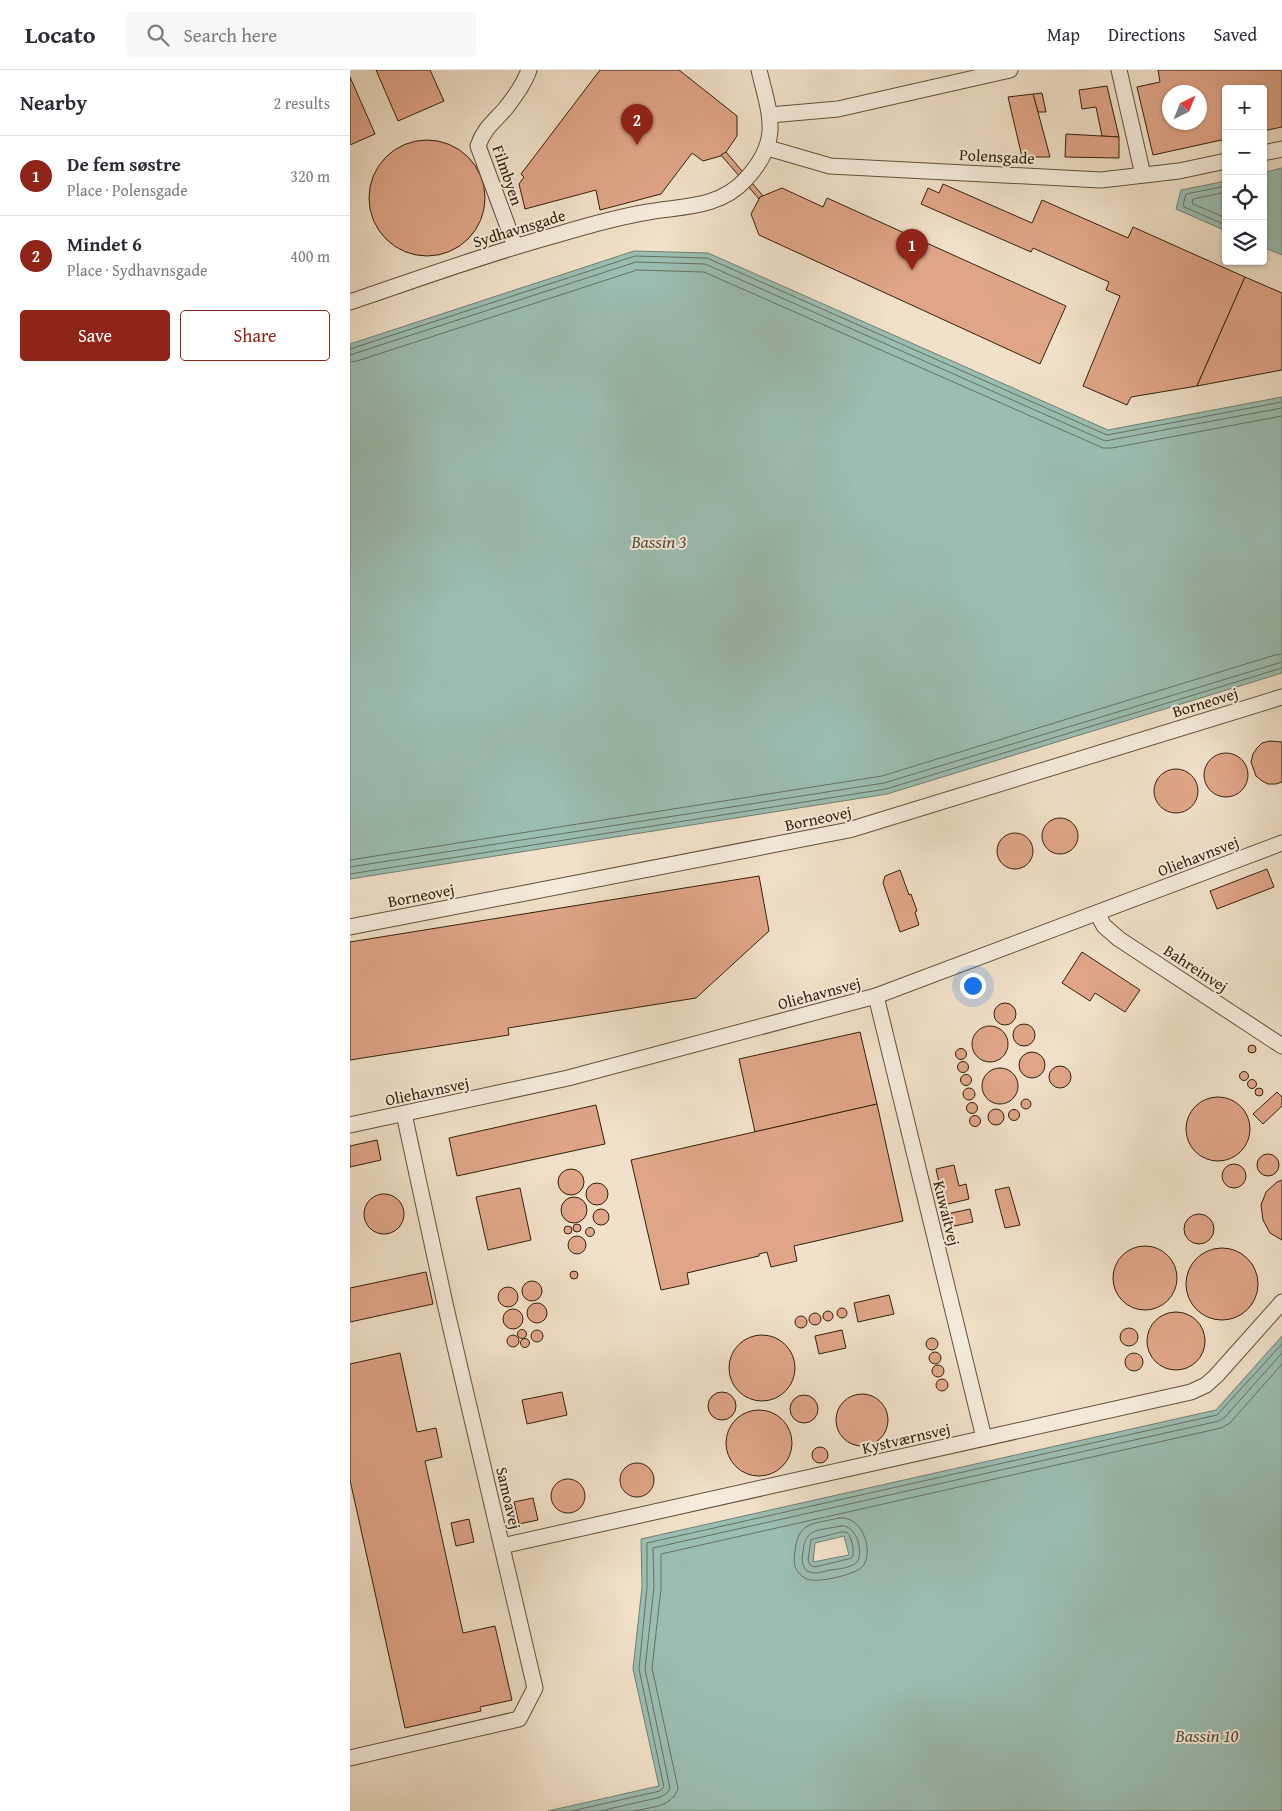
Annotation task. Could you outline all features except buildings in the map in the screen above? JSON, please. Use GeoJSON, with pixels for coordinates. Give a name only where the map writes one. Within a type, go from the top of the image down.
{"type":"FeatureCollection","features":[{"type":"Feature","properties":{"kind":"street","name":"Filmbyen"},"geometry":{"type":"LineString","coordinates":[[514,246],[478,146],[482,134],[507,106],[524,82],[529,70]]}},
{"type":"Feature","properties":{"kind":"street"},"geometry":{"type":"LineString","coordinates":[[759,70],[770,115],[771,131],[768,148]]}},
{"type":"Feature","properties":{"kind":"street"},"geometry":{"type":"LineString","coordinates":[[770,115],[838,109],[1010,70]]}},
{"type":"Feature","properties":{"kind":"street"},"geometry":{"type":"LineString","coordinates":[[1119,70],[1143,175]]}},
{"type":"Feature","properties":{"kind":"street","name":"Sydhavnsgade"},"geometry":{"type":"LineString","coordinates":[[350,302],[514,246],[605,221],[648,212],[703,205],[722,197],[745,181],[758,165],[768,148]]}},
{"type":"Feature","properties":{"kind":"street","name":"Polensgade"},"geometry":{"type":"LineString","coordinates":[[768,148],[830,166],[1101,180],[1179,172],[1222,162]]}},
{"type":"Feature","properties":{"kind":"street"},"geometry":{"type":"LineString","coordinates":[[1267,152],[1282,149]]}},
{"type":"Feature","properties":{"kind":"street","name":"Borneovej"},"geometry":{"type":"LineString","coordinates":[[350,927],[848,830],[1282,697]]}},
{"type":"Feature","properties":{"kind":"street","name":"Oliehavnsvej"},"geometry":{"type":"LineString","coordinates":[[350,1125],[568,1078],[876,996],[1282,843]]}},
{"type":"Feature","properties":{"kind":"street","name":"Bahreinvej"},"geometry":{"type":"LineString","coordinates":[[1097,913],[1104,926],[1119,938],[1282,1046]]}},
{"type":"Feature","properties":{"kind":"street","name":"Kuwaitvej"},"geometry":{"type":"LineString","coordinates":[[876,996],[984,1438]]}},
{"type":"Feature","properties":{"kind":"street","name":"Samoavej"},"geometry":{"type":"LineString","coordinates":[[350,1758],[519,1719],[535,1688],[446,1308],[404,1114]]}},
{"type":"Feature","properties":{"kind":"street","name":"Kystværnsvej"},"geometry":{"type":"LineString","coordinates":[[502,1546],[1192,1392],[1206,1385],[1216,1376],[1282,1302]]}},
{"type":"Feature","properties":{"kind":"water"},"geometry":{"type":"Polygon","coordinates":[[[1282,168],[1282,255],[1267,249],[1267,172],[1282,168]]]}},
{"type":"Feature","properties":{"kind":"water"},"geometry":{"type":"Polygon","coordinates":[[[1222,182],[1222,229],[1176,209],[1181,190],[1222,182]]]}},
{"type":"Feature","properties":{"kind":"water","name":"Bassin 3"},"geometry":{"type":"Polygon","coordinates":[[[634,251],[708,253],[1108,430],[1282,397],[1282,673],[887,794],[350,879],[350,344],[634,251]]]}},
{"type":"Feature","properties":{"kind":"water","name":"Bassin 10"},"geometry":{"type":"Polygon","coordinates":[[[1282,1336],[1282,1811],[548,1811],[659,1786],[633,1669],[642,1587],[641,1539],[1216,1410],[1282,1336]],[[844,1536],[815,1543],[813,1562],[849,1555],[844,1536]]]}},
{"type":"Feature","properties":{"kind":"place","name":"Mindet 6"},"geometry":{"type":"Point","coordinates":[637,145]}},
{"type":"Feature","properties":{"kind":"place","name":"De fem søstre"},"geometry":{"type":"Point","coordinates":[912,270]}}]}
